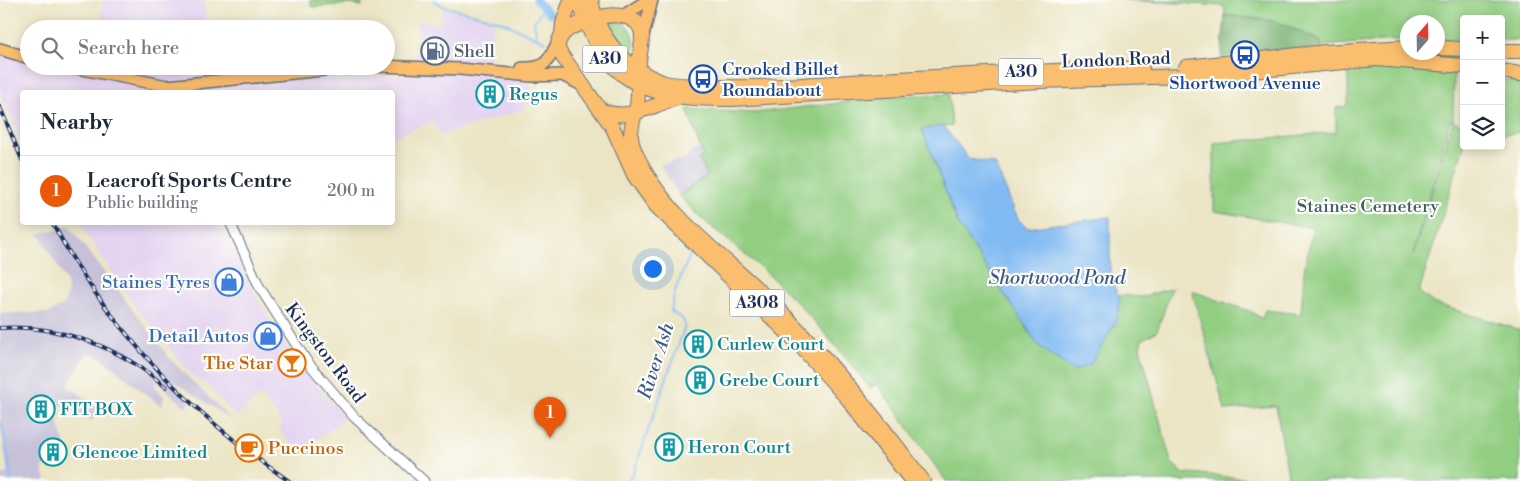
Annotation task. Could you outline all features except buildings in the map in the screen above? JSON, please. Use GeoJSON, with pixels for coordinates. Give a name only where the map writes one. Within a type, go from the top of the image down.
{"type":"FeatureCollection","features":[{"type":"Feature","properties":{"kind":"highway"},"geometry":{"type":"LineString","coordinates":[[571,0],[563,23],[558,50],[600,110],[618,115],[636,112],[679,98]]}},
{"type":"Feature","properties":{"kind":"highway","name":"A30"},"geometry":{"type":"LineString","coordinates":[[579,0],[590,20],[602,55],[679,98]]}},
{"type":"Feature","properties":{"kind":"highway","name":"A30"},"geometry":{"type":"LineString","coordinates":[[590,20],[591,0]]}},
{"type":"Feature","properties":{"kind":"highway"},"geometry":{"type":"LineString","coordinates":[[596,0],[618,15],[634,22],[643,36],[637,73],[636,112]]}},
{"type":"Feature","properties":{"kind":"highway"},"geometry":{"type":"LineString","coordinates":[[560,39],[590,20],[618,15]]}},
{"type":"Feature","properties":{"kind":"highway","name":"A30"},"geometry":{"type":"LineString","coordinates":[[637,73],[675,84],[716,87],[784,86],[1025,72],[1203,66],[1325,52],[1400,47]]}},
{"type":"Feature","properties":{"kind":"highway"},"geometry":{"type":"LineString","coordinates":[[1445,48],[1460,49]]}},
{"type":"Feature","properties":{"kind":"highway"},"geometry":{"type":"LineString","coordinates":[[1505,50],[1520,51]]}},
{"type":"Feature","properties":{"kind":"highway","name":"London Road"},"geometry":{"type":"LineString","coordinates":[[679,98],[732,99],[1032,82],[1209,75],[1376,59],[1460,66]]}},
{"type":"Feature","properties":{"kind":"highway"},"geometry":{"type":"LineString","coordinates":[[1505,72],[1520,74]]}},
{"type":"Feature","properties":{"kind":"highway","name":"A308"},"geometry":{"type":"LineString","coordinates":[[600,110],[613,128],[634,174],[656,206],[797,342],[848,399],[881,432]]}},
{"type":"Feature","properties":{"kind":"highway","name":"A308"},"geometry":{"type":"LineString","coordinates":[[636,112],[631,132],[632,144],[657,190],[679,216],[756,287],[807,339],[895,451],[923,481]]}},
{"type":"Feature","properties":{"kind":"highway","name":"A308"},"geometry":{"type":"LineString","coordinates":[[895,451],[912,481]]}},
{"type":"Feature","properties":{"kind":"main road"},"geometry":{"type":"LineString","coordinates":[[618,15],[648,0]]}},
{"type":"Feature","properties":{"kind":"main road"},"geometry":{"type":"LineString","coordinates":[[643,36],[652,0]]}},
{"type":"Feature","properties":{"kind":"main road"},"geometry":{"type":"LineString","coordinates":[[395,68],[471,70],[535,69],[547,63],[560,39]]}},
{"type":"Feature","properties":{"kind":"main road"},"geometry":{"type":"LineString","coordinates":[[0,50],[20,56]]}},
{"type":"Feature","properties":{"kind":"main road"},"geometry":{"type":"LineString","coordinates":[[471,70],[532,76],[562,76],[582,85]]}},
{"type":"Feature","properties":{"kind":"main road"},"geometry":{"type":"LineString","coordinates":[[107,75],[168,89],[282,75]]}},
{"type":"Feature","properties":{"kind":"street","name":"Kingston Road"},"geometry":{"type":"LineString","coordinates":[[231,225],[260,288],[306,360],[354,418],[424,481]]}},
{"type":"Feature","properties":{"kind":"shaded area"},"geometry":{"type":"Polygon","coordinates":[[[103,0],[204,0],[206,20],[101,20],[103,0]]]}},
{"type":"Feature","properties":{"kind":"shaded area"},"geometry":{"type":"Polygon","coordinates":[[[443,8],[494,21],[488,78],[525,80],[531,85],[535,106],[523,105],[523,110],[440,135],[433,121],[395,137],[395,90],[20,90],[20,138],[0,94],[0,46],[20,51],[20,75],[300,75],[300,78],[414,75],[419,21],[441,23],[443,8]]]}},
{"type":"Feature","properties":{"kind":"shaded area"},"geometry":{"type":"Polygon","coordinates":[[[700,149],[703,157],[699,159],[709,176],[679,195],[660,165],[687,158],[693,151],[700,149]]]}},
{"type":"Feature","properties":{"kind":"shaded area"},"geometry":{"type":"Polygon","coordinates":[[[80,225],[220,225],[238,263],[272,324],[307,374],[345,418],[299,454],[278,428],[283,424],[261,395],[236,417],[208,385],[193,377],[134,305],[80,225]]]}},
{"type":"Feature","properties":{"kind":"shaded area"},"geometry":{"type":"Polygon","coordinates":[[[69,226],[172,361],[233,421],[166,376],[191,402],[186,407],[155,380],[157,383],[154,385],[164,397],[162,407],[100,357],[88,352],[67,386],[100,408],[92,421],[52,400],[69,459],[42,467],[46,481],[0,481],[0,475],[8,473],[0,427],[0,313],[49,313],[64,305],[68,292],[67,283],[39,234],[69,226]]]}},
{"type":"Feature","properties":{"kind":"green space"},"geometry":{"type":"Polygon","coordinates":[[[310,0],[361,0],[362,6],[349,4],[312,7],[310,0]]]}},
{"type":"Feature","properties":{"kind":"green space"},"geometry":{"type":"Polygon","coordinates":[[[1126,0],[1520,0],[1520,40],[1505,40],[1505,15],[1460,15],[1460,39],[1445,39],[1445,15],[1400,15],[1400,40],[1322,46],[1276,21],[1225,15],[1224,6],[1126,0]]]}},
{"type":"Feature","properties":{"kind":"green space"},"geometry":{"type":"Polygon","coordinates":[[[1225,15],[1276,21],[1321,41],[1322,48],[1240,53],[1221,58],[1225,15]]]}},
{"type":"Feature","properties":{"kind":"green space"},"geometry":{"type":"Polygon","coordinates":[[[616,21],[628,27],[631,31],[634,41],[632,59],[614,41],[605,22],[616,21]]]}},
{"type":"Feature","properties":{"kind":"green space"},"geometry":{"type":"Polygon","coordinates":[[[1377,52],[1400,53],[1400,55],[1377,52]]]}},
{"type":"Feature","properties":{"kind":"green space"},"geometry":{"type":"Polygon","coordinates":[[[1445,54],[1460,54],[1460,62],[1440,60],[1445,60],[1445,54]]]}},
{"type":"Feature","properties":{"kind":"green space","name":"Staines Cemetery"},"geometry":{"type":"Polygon","coordinates":[[[1404,66],[1454,72],[1453,121],[1460,124],[1460,150],[1463,150],[1419,292],[1433,303],[1520,330],[1520,481],[1289,481],[1276,406],[1225,410],[1192,291],[1252,312],[1262,319],[1265,310],[1301,314],[1304,271],[1313,228],[1214,211],[1214,143],[1336,132],[1336,108],[1344,107],[1348,103],[1348,69],[1404,66]],[[1450,121],[1413,255],[1453,121],[1450,121]]]}},
{"type":"Feature","properties":{"kind":"green space"},"geometry":{"type":"Polygon","coordinates":[[[1505,79],[1520,81],[1520,132],[1505,134],[1505,79]]]}},
{"type":"Feature","properties":{"kind":"green space"},"geometry":{"type":"Polygon","coordinates":[[[949,94],[952,126],[922,129],[958,224],[1120,301],[1118,295],[1141,297],[1172,288],[1157,331],[1142,340],[1140,347],[1171,462],[1184,474],[1271,481],[946,481],[877,384],[870,388],[795,300],[757,264],[722,236],[679,195],[708,176],[699,159],[703,156],[687,109],[754,113],[899,96],[949,94]]]}},
{"type":"Feature","properties":{"kind":"water","name":"Shortwood Pond"},"geometry":{"type":"Polygon","coordinates":[[[943,126],[969,159],[995,164],[1018,219],[1027,228],[1110,217],[1110,277],[1120,300],[1116,322],[1090,365],[1073,371],[1038,345],[958,224],[922,129],[943,126]]]}},
{"type":"Feature","properties":{"kind":"waterway","name":"River Ash"},"geometry":{"type":"LineString","coordinates":[[434,0],[443,6],[500,21],[546,42]]}},
{"type":"Feature","properties":{"kind":"waterway"},"geometry":{"type":"LineString","coordinates":[[536,0],[550,14]]}},
{"type":"Feature","properties":{"kind":"waterway"},"geometry":{"type":"LineString","coordinates":[[537,38],[534,22],[544,7]]}},
{"type":"Feature","properties":{"kind":"waterway","name":"River Ash"},"geometry":{"type":"LineString","coordinates":[[628,481],[634,471],[685,326],[683,319],[671,312],[675,291],[690,255]]}},
{"type":"Feature","properties":{"kind":"waterway"},"geometry":{"type":"LineString","coordinates":[[0,423],[6,440],[11,481]]}},
{"type":"Feature","properties":{"kind":"railway"},"geometry":{"type":"LineString","coordinates":[[0,107],[20,155]]}},
{"type":"Feature","properties":{"kind":"railway"},"geometry":{"type":"LineString","coordinates":[[54,225],[74,261],[99,298],[155,366],[218,427],[289,481]]}},
{"type":"Feature","properties":{"kind":"railway"},"geometry":{"type":"LineString","coordinates":[[0,328],[45,330],[89,341],[130,361],[166,387]]}},
{"type":"Feature","properties":{"kind":"place","name":"Shell"},"geometry":{"type":"Point","coordinates":[435,51]}},
{"type":"Feature","properties":{"kind":"place","name":"Shortwood Avenue"},"geometry":{"type":"Point","coordinates":[1245,55]}},
{"type":"Feature","properties":{"kind":"place","name":"Crooked Billet Roundabout"},"geometry":{"type":"Point","coordinates":[703,79]}},
{"type":"Feature","properties":{"kind":"place","name":"Regus"},"geometry":{"type":"Point","coordinates":[490,94]}},
{"type":"Feature","properties":{"kind":"place","name":"Staines Tyres"},"geometry":{"type":"Point","coordinates":[229,282]}},
{"type":"Feature","properties":{"kind":"place","name":"Detail Autos"},"geometry":{"type":"Point","coordinates":[268,336]}},
{"type":"Feature","properties":{"kind":"place","name":"Curlew Court"},"geometry":{"type":"Point","coordinates":[698,344]}},
{"type":"Feature","properties":{"kind":"place","name":"The Star"},"geometry":{"type":"Point","coordinates":[292,363]}},
{"type":"Feature","properties":{"kind":"place","name":"Grebe Court"},"geometry":{"type":"Point","coordinates":[700,380]}},
{"type":"Feature","properties":{"kind":"place","name":"FIT BOX"},"geometry":{"type":"Point","coordinates":[41,409]}},
{"type":"Feature","properties":{"kind":"place","name":"Leacroft Sports Centre"},"geometry":{"type":"Point","coordinates":[550,438]}},
{"type":"Feature","properties":{"kind":"place","name":"Heron Court"},"geometry":{"type":"Point","coordinates":[669,447]}},
{"type":"Feature","properties":{"kind":"place","name":"Puccinos"},"geometry":{"type":"Point","coordinates":[249,448]}},
{"type":"Feature","properties":{"kind":"place","name":"Glencoe Limited"},"geometry":{"type":"Point","coordinates":[53,452]}}]}
